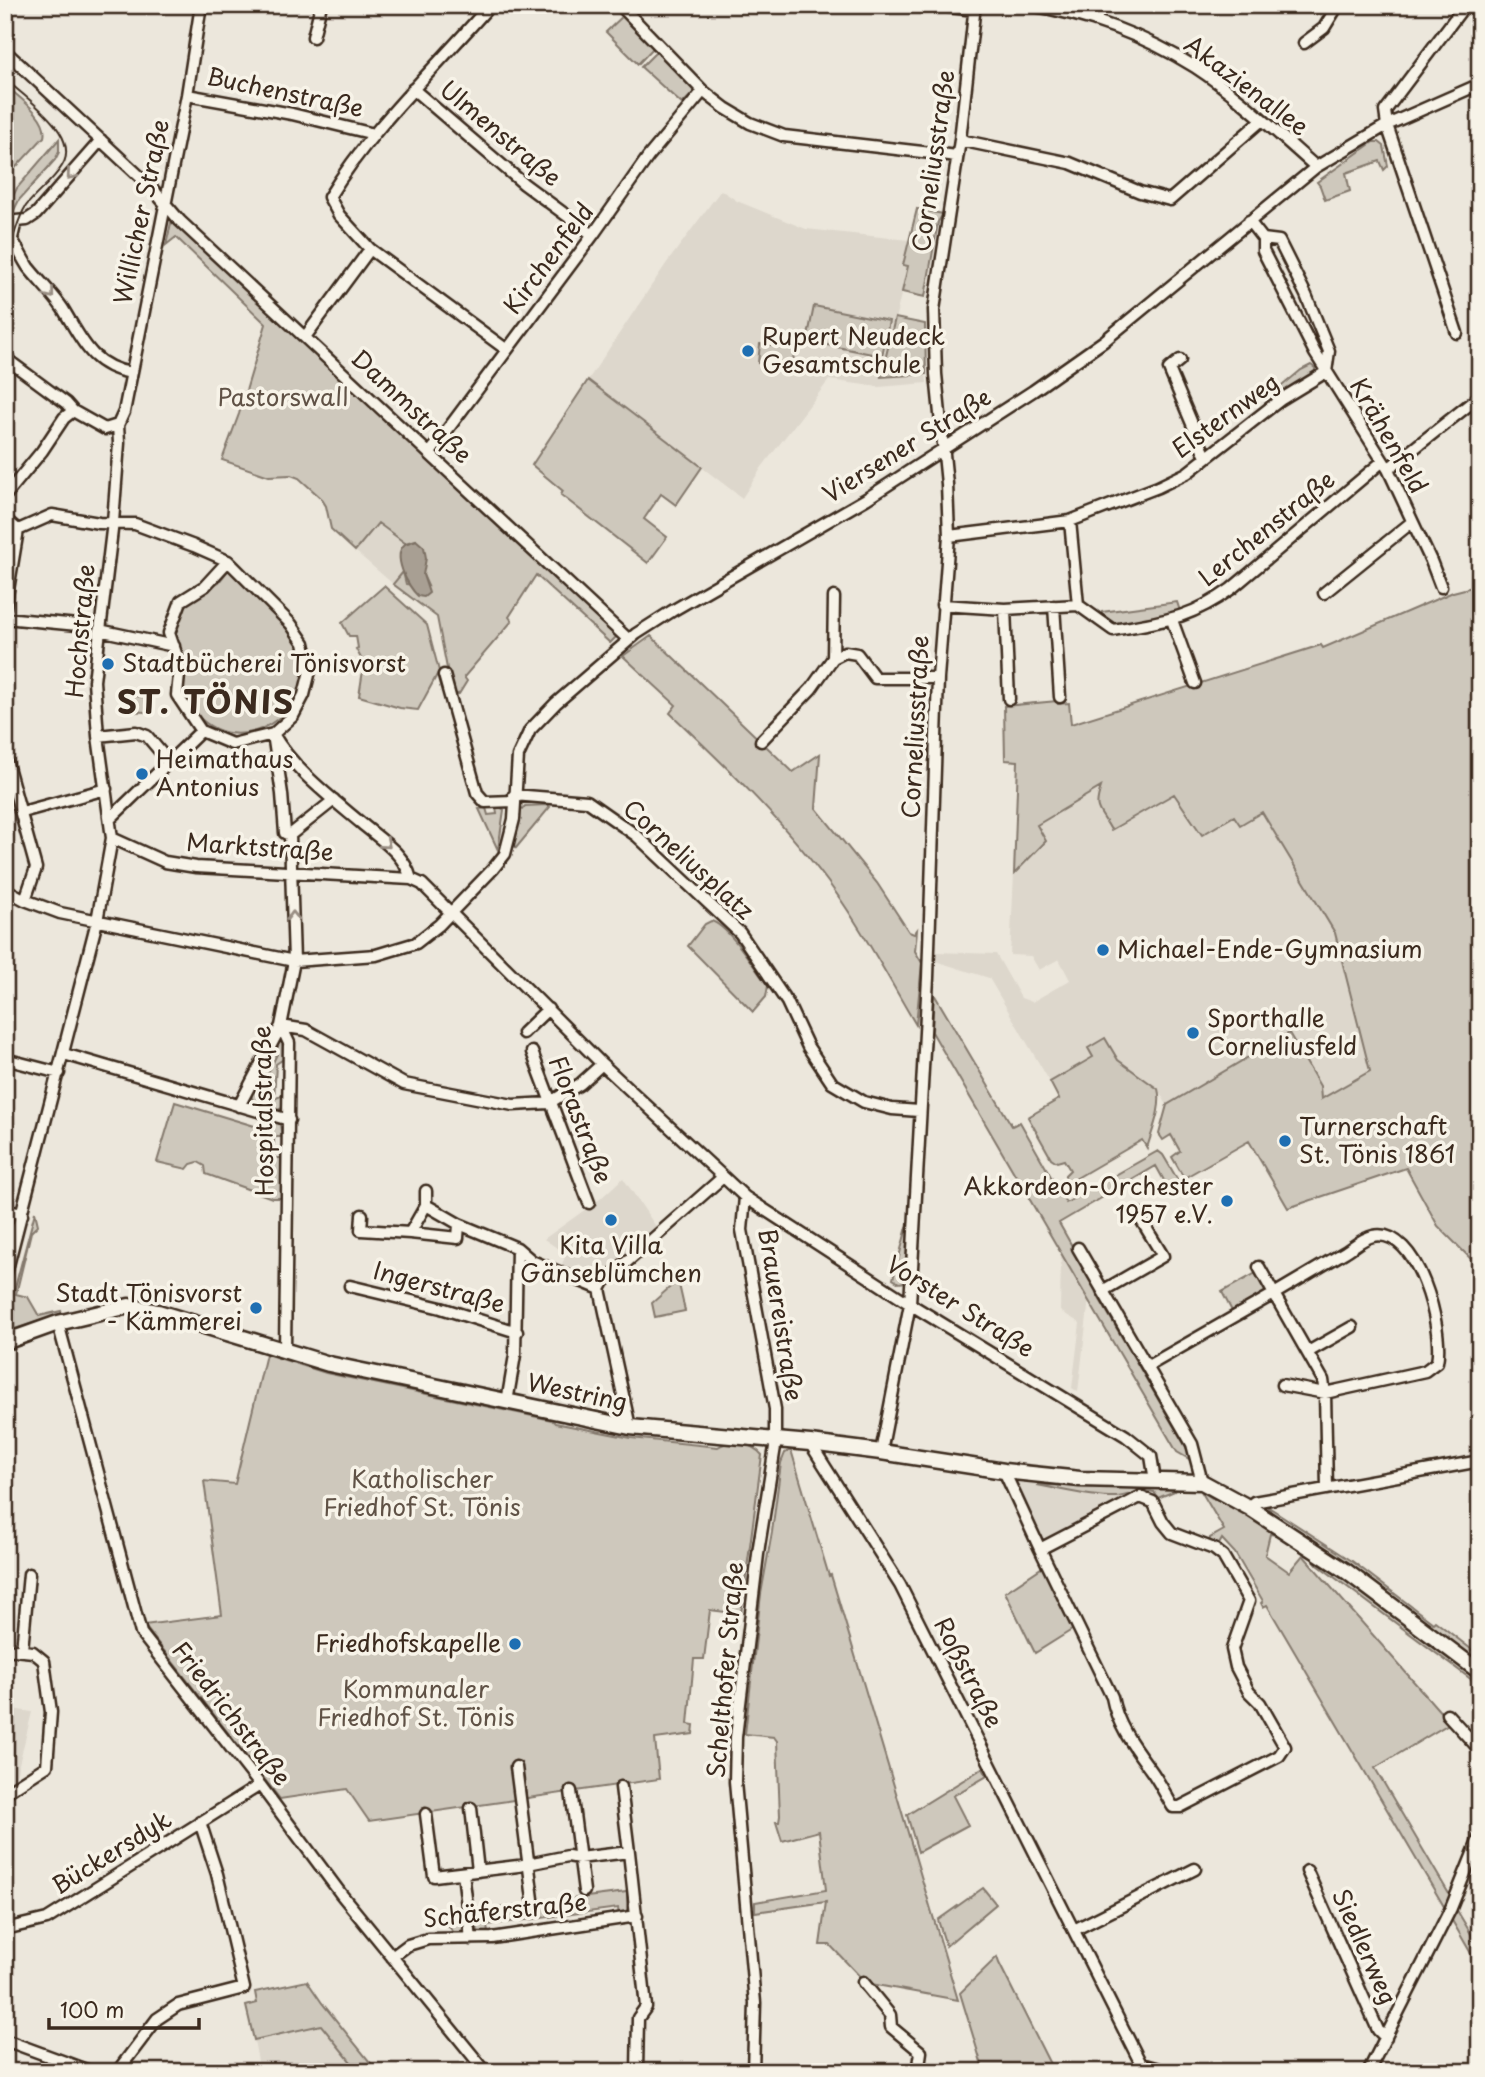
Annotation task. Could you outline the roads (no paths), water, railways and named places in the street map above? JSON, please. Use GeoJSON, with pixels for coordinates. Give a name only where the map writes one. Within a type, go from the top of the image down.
{"type":"FeatureCollection","features":[{"type":"Feature","properties":{"kind":"street","name":"Willicher Straße"},"geometry":{"type":"LineString","coordinates":[[118,425],[124,412],[187,94],[201,5]]}},
{"type":"Feature","properties":{"kind":"street","name":"Buchenstraße"},"geometry":{"type":"LineString","coordinates":[[370,249],[339,215],[329,197],[350,162],[490,5]]}},
{"type":"Feature","properties":{"kind":"street"},"geometry":{"type":"LineString","coordinates":[[620,5],[703,91],[750,123],[784,136],[957,156]]}},
{"type":"Feature","properties":{"kind":"street"},"geometry":{"type":"LineString","coordinates":[[935,5],[974,8]]}},
{"type":"Feature","properties":{"kind":"street","name":"Akazienallee"},"geometry":{"type":"LineString","coordinates":[[1029,5],[1095,21],[1141,38],[1195,67],[1316,167]]}},
{"type":"Feature","properties":{"kind":"street"},"geometry":{"type":"LineString","coordinates":[[1095,21],[1102,5]]}},
{"type":"Feature","properties":{"kind":"street"},"geometry":{"type":"LineString","coordinates":[[1304,43],[1325,27],[1338,5]]}},
{"type":"Feature","properties":{"kind":"street"},"geometry":{"type":"LineString","coordinates":[[1457,333],[1387,125],[1385,111],[1465,5]]}},
{"type":"Feature","properties":{"kind":"street"},"geometry":{"type":"LineString","coordinates":[[313,37],[318,7]]}},
{"type":"Feature","properties":{"kind":"street","name":"Corneliusstraße"},"geometry":{"type":"LineString","coordinates":[[881,1452],[911,1304],[928,978],[938,678],[949,536],[933,310],[960,140],[974,8]]}},
{"type":"Feature","properties":{"kind":"street","name":"Dammstraße"},"geometry":{"type":"LineString","coordinates":[[5,51],[101,140],[180,221],[629,640]]}},
{"type":"Feature","properties":{"kind":"street","name":"Viersener Straße"},"geometry":{"type":"LineString","coordinates":[[5,889],[60,913],[294,961],[376,955],[416,943],[451,913],[505,854],[512,834],[517,756],[530,730],[556,703],[629,640],[672,611],[866,499],[1032,391],[1104,341],[1316,167],[1387,125],[1480,84]]}},
{"type":"Feature","properties":{"kind":"street","name":"Ulmenstraße"},"geometry":{"type":"LineString","coordinates":[[413,89],[524,184],[593,236]]}},
{"type":"Feature","properties":{"kind":"street","name":"Kirchenfeld"},"geometry":{"type":"LineString","coordinates":[[430,453],[593,236],[648,157],[703,91]]}},
{"type":"Feature","properties":{"kind":"street","name":"Buchenstraße"},"geometry":{"type":"LineString","coordinates":[[187,94],[292,114],[374,134]]}},
{"type":"Feature","properties":{"kind":"street"},"geometry":{"type":"LineString","coordinates":[[960,140],[1070,163],[1140,192],[1170,200],[1262,120]]}},
{"type":"Feature","properties":{"kind":"street"},"geometry":{"type":"LineString","coordinates":[[101,140],[36,214],[26,220],[16,221],[9,234],[6,251],[14,249],[23,259],[98,360],[114,370],[131,373]]}},
{"type":"Feature","properties":{"kind":"street","name":"Krähenfeld"},"geometry":{"type":"LineString","coordinates":[[1249,221],[1263,239],[1263,251],[1326,372],[1385,465],[1441,587]]}},
{"type":"Feature","properties":{"kind":"street"},"geometry":{"type":"LineString","coordinates":[[9,234],[23,259]]}},
{"type":"Feature","properties":{"kind":"street","name":"Krähenfeld"},"geometry":{"type":"LineString","coordinates":[[1263,239],[1279,241],[1306,295],[1329,351],[1326,372]]}},
{"type":"Feature","properties":{"kind":"street"},"geometry":{"type":"LineString","coordinates":[[305,337],[370,249],[507,350]]}},
{"type":"Feature","properties":{"kind":"street"},"geometry":{"type":"LineString","coordinates":[[5,358],[73,411],[105,429],[118,425]]}},
{"type":"Feature","properties":{"kind":"street"},"geometry":{"type":"LineString","coordinates":[[1180,359],[1169,369],[1206,457]]}},
{"type":"Feature","properties":{"kind":"street","name":"Elsternweg"},"geometry":{"type":"LineString","coordinates":[[949,536],[1070,521],[1158,487],[1187,472],[1280,400],[1326,372]]}},
{"type":"Feature","properties":{"kind":"street","name":"Lerchenstraße"},"geometry":{"type":"LineString","coordinates":[[1078,605],[1112,630],[1172,620],[1212,603],[1385,465],[1480,396]]}},
{"type":"Feature","properties":{"kind":"street"},"geometry":{"type":"LineString","coordinates":[[5,496],[42,451],[64,418],[73,411]]}},
{"type":"Feature","properties":{"kind":"street","name":"Hochstraße"},"geometry":{"type":"LineString","coordinates":[[5,1277],[97,922],[112,838],[97,736],[94,681],[95,627],[113,523],[118,425]]}},
{"type":"Feature","properties":{"kind":"street"},"geometry":{"type":"LineString","coordinates":[[18,530],[52,514],[99,523],[135,524],[228,561],[291,624],[304,643],[310,671],[304,695],[293,716],[273,734],[232,744],[201,731],[177,695],[180,665],[169,633],[181,601],[205,586],[228,561]]}},
{"type":"Feature","properties":{"kind":"street"},"geometry":{"type":"LineString","coordinates":[[5,519],[18,530]]}},
{"type":"Feature","properties":{"kind":"street"},"geometry":{"type":"LineString","coordinates":[[943,605],[1005,609],[1078,605],[1070,521]]}},
{"type":"Feature","properties":{"kind":"street","name":"Krähenfeld"},"geometry":{"type":"LineString","coordinates":[[1324,593],[1412,522]]}},
{"type":"Feature","properties":{"kind":"street"},"geometry":{"type":"LineString","coordinates":[[5,608],[18,530]]}},
{"type":"Feature","properties":{"kind":"street"},"geometry":{"type":"LineString","coordinates":[[833,657],[834,597]]}},
{"type":"Feature","properties":{"kind":"street"},"geometry":{"type":"LineString","coordinates":[[1054,606],[1060,697]]}},
{"type":"Feature","properties":{"kind":"street"},"geometry":{"type":"LineString","coordinates":[[1005,609],[1009,699]]}},
{"type":"Feature","properties":{"kind":"street"},"geometry":{"type":"LineString","coordinates":[[5,618],[95,627],[174,646]]}},
{"type":"Feature","properties":{"kind":"street"},"geometry":{"type":"LineString","coordinates":[[1172,620],[1195,683]]}},
{"type":"Feature","properties":{"kind":"street"},"geometry":{"type":"LineString","coordinates":[[761,741],[811,689],[833,657],[845,652],[857,654],[875,678],[938,678]]}},
{"type":"Feature","properties":{"kind":"street"},"geometry":{"type":"LineString","coordinates":[[444,675],[477,793],[485,802],[514,798]]}},
{"type":"Feature","properties":{"kind":"street"},"geometry":{"type":"LineString","coordinates":[[111,818],[201,731]]}},
{"type":"Feature","properties":{"kind":"street"},"geometry":{"type":"LineString","coordinates":[[97,736],[136,732],[147,736],[169,762]]}},
{"type":"Feature","properties":{"kind":"street"},"geometry":{"type":"LineString","coordinates":[[273,734],[283,751],[334,800],[398,854],[407,866],[411,879]]}},
{"type":"Feature","properties":{"kind":"street","name":"Hospitalstraße"},"geometry":{"type":"LineString","coordinates":[[273,734],[285,833],[290,835],[294,961],[281,1026],[289,1043],[285,1351]]}},
{"type":"Feature","properties":{"kind":"street"},"geometry":{"type":"LineString","coordinates":[[5,756],[36,868],[25,900]]}},
{"type":"Feature","properties":{"kind":"street"},"geometry":{"type":"LineString","coordinates":[[22,812],[106,789]]}},
{"type":"Feature","properties":{"kind":"street","name":"Corneliusplatz"},"geometry":{"type":"LineString","coordinates":[[514,798],[587,801],[637,836],[740,933],[788,1002],[808,1047],[832,1083],[864,1102],[892,1109],[919,1111]]}},
{"type":"Feature","properties":{"kind":"street"},"geometry":{"type":"LineString","coordinates":[[290,835],[334,800]]}},
{"type":"Feature","properties":{"kind":"street","name":"Marktstraße"},"geometry":{"type":"LineString","coordinates":[[112,838],[165,863],[411,879]]}},
{"type":"Feature","properties":{"kind":"street","name":"Vorster Straße"},"geometry":{"type":"LineString","coordinates":[[411,879],[422,884],[602,1064],[745,1197],[911,1304],[1126,1436],[1151,1456],[1155,1481]]}},
{"type":"Feature","properties":{"kind":"street","name":"Florastraße"},"geometry":{"type":"LineString","coordinates":[[523,1033],[548,1009]]}},
{"type":"Feature","properties":{"kind":"street"},"geometry":{"type":"LineString","coordinates":[[239,1106],[281,1026],[306,1031],[404,1084],[513,1105],[549,1103],[580,1084],[602,1064]]}},
{"type":"Feature","properties":{"kind":"street","name":"Florastraße"},"geometry":{"type":"LineString","coordinates":[[532,1052],[549,1103],[589,1203]]}},
{"type":"Feature","properties":{"kind":"street"},"geometry":{"type":"LineString","coordinates":[[64,1054],[289,1120]]}},
{"type":"Feature","properties":{"kind":"street"},"geometry":{"type":"LineString","coordinates":[[5,1059],[59,1073]]}},
{"type":"Feature","properties":{"kind":"street"},"geometry":{"type":"LineString","coordinates":[[630,1427],[600,1289],[604,1282],[723,1177]]}},
{"type":"Feature","properties":{"kind":"street","name":"Ingerstraße"},"geometry":{"type":"LineString","coordinates":[[410,1233],[425,1205],[426,1191]]}},
{"type":"Feature","properties":{"kind":"street","name":"Brauereistraße"},"geometry":{"type":"LineString","coordinates":[[745,1197],[742,1230],[768,1361],[775,1409],[775,1440]]}},
{"type":"Feature","properties":{"kind":"street"},"geometry":{"type":"LineString","coordinates":[[425,1205],[459,1224],[517,1248],[532,1261],[600,1289]]}},
{"type":"Feature","properties":{"kind":"street"},"geometry":{"type":"LineString","coordinates":[[5,1209],[22,1215]]}},
{"type":"Feature","properties":{"kind":"street"},"geometry":{"type":"LineString","coordinates":[[1104,1290],[1163,1256],[1137,1213]]}},
{"type":"Feature","properties":{"kind":"street","name":"Ingerstraße"},"geometry":{"type":"LineString","coordinates":[[362,1215],[361,1230],[458,1238],[459,1224]]}},
{"type":"Feature","properties":{"kind":"street"},"geometry":{"type":"LineString","coordinates":[[1148,1366],[1372,1236],[1391,1236],[1404,1246],[1426,1284],[1433,1310],[1437,1362],[1425,1371],[1325,1393],[1282,1385]]}},
{"type":"Feature","properties":{"kind":"street","name":"Ingerstraße"},"geometry":{"type":"LineString","coordinates":[[508,1402],[516,1355],[517,1248]]}},
{"type":"Feature","properties":{"kind":"street"},"geometry":{"type":"LineString","coordinates":[[1079,1248],[1192,1444],[1202,1482]]}},
{"type":"Feature","properties":{"kind":"street"},"geometry":{"type":"LineString","coordinates":[[1259,1267],[1323,1380],[1327,1489]]}},
{"type":"Feature","properties":{"kind":"street","name":"Ingerstraße"},"geometry":{"type":"LineString","coordinates":[[350,1286],[440,1308],[517,1332]]}},
{"type":"Feature","properties":{"kind":"street","name":"Westring"},"geometry":{"type":"LineString","coordinates":[[5,1342],[58,1323],[129,1306],[329,1364],[630,1427],[810,1443],[1004,1471],[1113,1481],[1155,1481]]}},
{"type":"Feature","properties":{"kind":"street","name":"Friedrichstraße"},"geometry":{"type":"LineString","coordinates":[[58,1323],[141,1633],[260,1784],[341,1895],[486,2072]]}},
{"type":"Feature","properties":{"kind":"street"},"geometry":{"type":"LineString","coordinates":[[1308,1352],[1352,1327]]}},
{"type":"Feature","properties":{"kind":"street","name":"Schelthofer Straße"},"geometry":{"type":"LineString","coordinates":[[753,2072],[755,2003],[735,1782],[736,1737],[775,1440]]}},
{"type":"Feature","properties":{"kind":"street","name":"Roßstraße"},"geometry":{"type":"LineString","coordinates":[[810,1443],[900,1585],[1143,2068]]}},
{"type":"Feature","properties":{"kind":"street"},"geometry":{"type":"LineString","coordinates":[[1248,1507],[1254,1502],[1480,1461]]}},
{"type":"Feature","properties":{"kind":"street"},"geometry":{"type":"LineString","coordinates":[[1004,1471],[1040,1549],[1112,1697],[1114,1709],[1134,1750],[1151,1770],[1172,1807],[1180,1807],[1279,1756],[1284,1747],[1236,1667],[1232,1649],[1250,1601],[1223,1556],[1214,1549],[1172,1533],[1153,1502],[1140,1497],[1040,1549]]}},
{"type":"Feature","properties":{"kind":"street"},"geometry":{"type":"LineString","coordinates":[[1155,1481],[1202,1482],[1248,1507],[1346,1571],[1480,1672]]}},
{"type":"Feature","properties":{"kind":"street"},"geometry":{"type":"LineString","coordinates":[[22,1650],[29,1574]]}},
{"type":"Feature","properties":{"kind":"street"},"geometry":{"type":"LineString","coordinates":[[5,1649],[33,1652],[44,1661],[51,1712],[47,1766],[5,1793]]}},
{"type":"Feature","properties":{"kind":"street"},"geometry":{"type":"LineString","coordinates":[[1447,1714],[1480,1751]]}},
{"type":"Feature","properties":{"kind":"street"},"geometry":{"type":"LineString","coordinates":[[516,1767],[533,1899]]}},
{"type":"Feature","properties":{"kind":"street","name":"Bückersdyk"},"geometry":{"type":"LineString","coordinates":[[5,1930],[47,1919],[260,1784]]}},
{"type":"Feature","properties":{"kind":"street"},"geometry":{"type":"LineString","coordinates":[[621,1787],[646,2007],[638,2018],[637,2072]]}},
{"type":"Feature","properties":{"kind":"street"},"geometry":{"type":"LineString","coordinates":[[571,1791],[584,1891]]}},
{"type":"Feature","properties":{"kind":"street"},"geometry":{"type":"LineString","coordinates":[[471,1808],[478,1871]]}},
{"type":"Feature","properties":{"kind":"street"},"geometry":{"type":"LineString","coordinates":[[426,1814],[434,1876],[568,1856],[579,1858],[629,1852]]}},
{"type":"Feature","properties":{"kind":"street","name":"Bückersdyk"},"geometry":{"type":"LineString","coordinates":[[117,2072],[157,2019],[178,2005],[244,1988],[228,1917],[200,1822]]}},
{"type":"Feature","properties":{"kind":"street"},"geometry":{"type":"LineString","coordinates":[[1368,2072],[1451,1908],[1480,1836]]}},
{"type":"Feature","properties":{"kind":"street"},"geometry":{"type":"LineString","coordinates":[[1074,1930],[1195,1869]]}},
{"type":"Feature","properties":{"kind":"street","name":"Siedlerweg"},"geometry":{"type":"LineString","coordinates":[[1307,1871],[1378,2030],[1385,2038]]}},
{"type":"Feature","properties":{"kind":"street"},"geometry":{"type":"LineString","coordinates":[[463,1873],[471,1939]]}},
{"type":"Feature","properties":{"kind":"street","name":"Schäferstraße"},"geometry":{"type":"LineString","coordinates":[[392,1957],[418,1941],[492,1938],[637,1916]]}},
{"type":"Feature","properties":{"kind":"street"},"geometry":{"type":"LineString","coordinates":[[863,1982],[890,2015],[891,2027],[921,2052],[918,2072]]}},
{"type":"Feature","properties":{"kind":"street"},"geometry":{"type":"LineString","coordinates":[[5,2040],[92,2072]]}},
{"type":"Feature","properties":{"kind":"street"},"geometry":{"type":"LineString","coordinates":[[1143,2068],[1170,2072]]}},
{"type":"Feature","properties":{"kind":"tram line"},"geometry":{"type":"LineString","coordinates":[[5,79],[49,118],[64,142],[66,154],[62,166],[26,206],[5,256]]}},
{"type":"Feature","properties":{"kind":"place","name":"Rupert Neudeck Gesamtschule"},"geometry":{"type":"Point","coordinates":[748,351]}},
{"type":"Feature","properties":{"kind":"place","name":"Stadtbücherei Tönisvorst"},"geometry":{"type":"Point","coordinates":[108,664]}},
{"type":"Feature","properties":{"kind":"place","name":"Heimathaus Antonius"},"geometry":{"type":"Point","coordinates":[142,774]}},
{"type":"Feature","properties":{"kind":"place","name":"Michael-Ende-Gymnasium"},"geometry":{"type":"Point","coordinates":[1103,950]}},
{"type":"Feature","properties":{"kind":"place","name":"Sporthalle Corneliusfeld"},"geometry":{"type":"Point","coordinates":[1193,1033]}},
{"type":"Feature","properties":{"kind":"place","name":"Turnerschaft St. Tönis 1861"},"geometry":{"type":"Point","coordinates":[1285,1141]}},
{"type":"Feature","properties":{"kind":"place","name":"Akkordeon-Orchester 1957 e.V."},"geometry":{"type":"Point","coordinates":[1227,1201]}},
{"type":"Feature","properties":{"kind":"place","name":"Kita Villa Gänseblümchen"},"geometry":{"type":"Point","coordinates":[611,1220]}},
{"type":"Feature","properties":{"kind":"place","name":"Stadt Tönisvorst - Kämmerei"},"geometry":{"type":"Point","coordinates":[256,1308]}},
{"type":"Feature","properties":{"kind":"place","name":"Friedhofskapelle"},"geometry":{"type":"Point","coordinates":[515,1644]}},
{"type":"Feature","properties":{"kind":"district","name":"ST. TÖNIS"},"geometry":{"type":"Point","coordinates":[206,703]}},
{"type":"Feature","properties":{"kind":"park label","name":"Pastorswall"},"geometry":{"type":"Point","coordinates":[283,398]}},
{"type":"Feature","properties":{"kind":"park label","name":"Katholischer Friedhof St. Tönis"},"geometry":{"type":"Point","coordinates":[422,1494]}},
{"type":"Feature","properties":{"kind":"park label","name":"Kommunaler Friedhof St. Tönis"},"geometry":{"type":"Point","coordinates":[416,1704]}}]}
